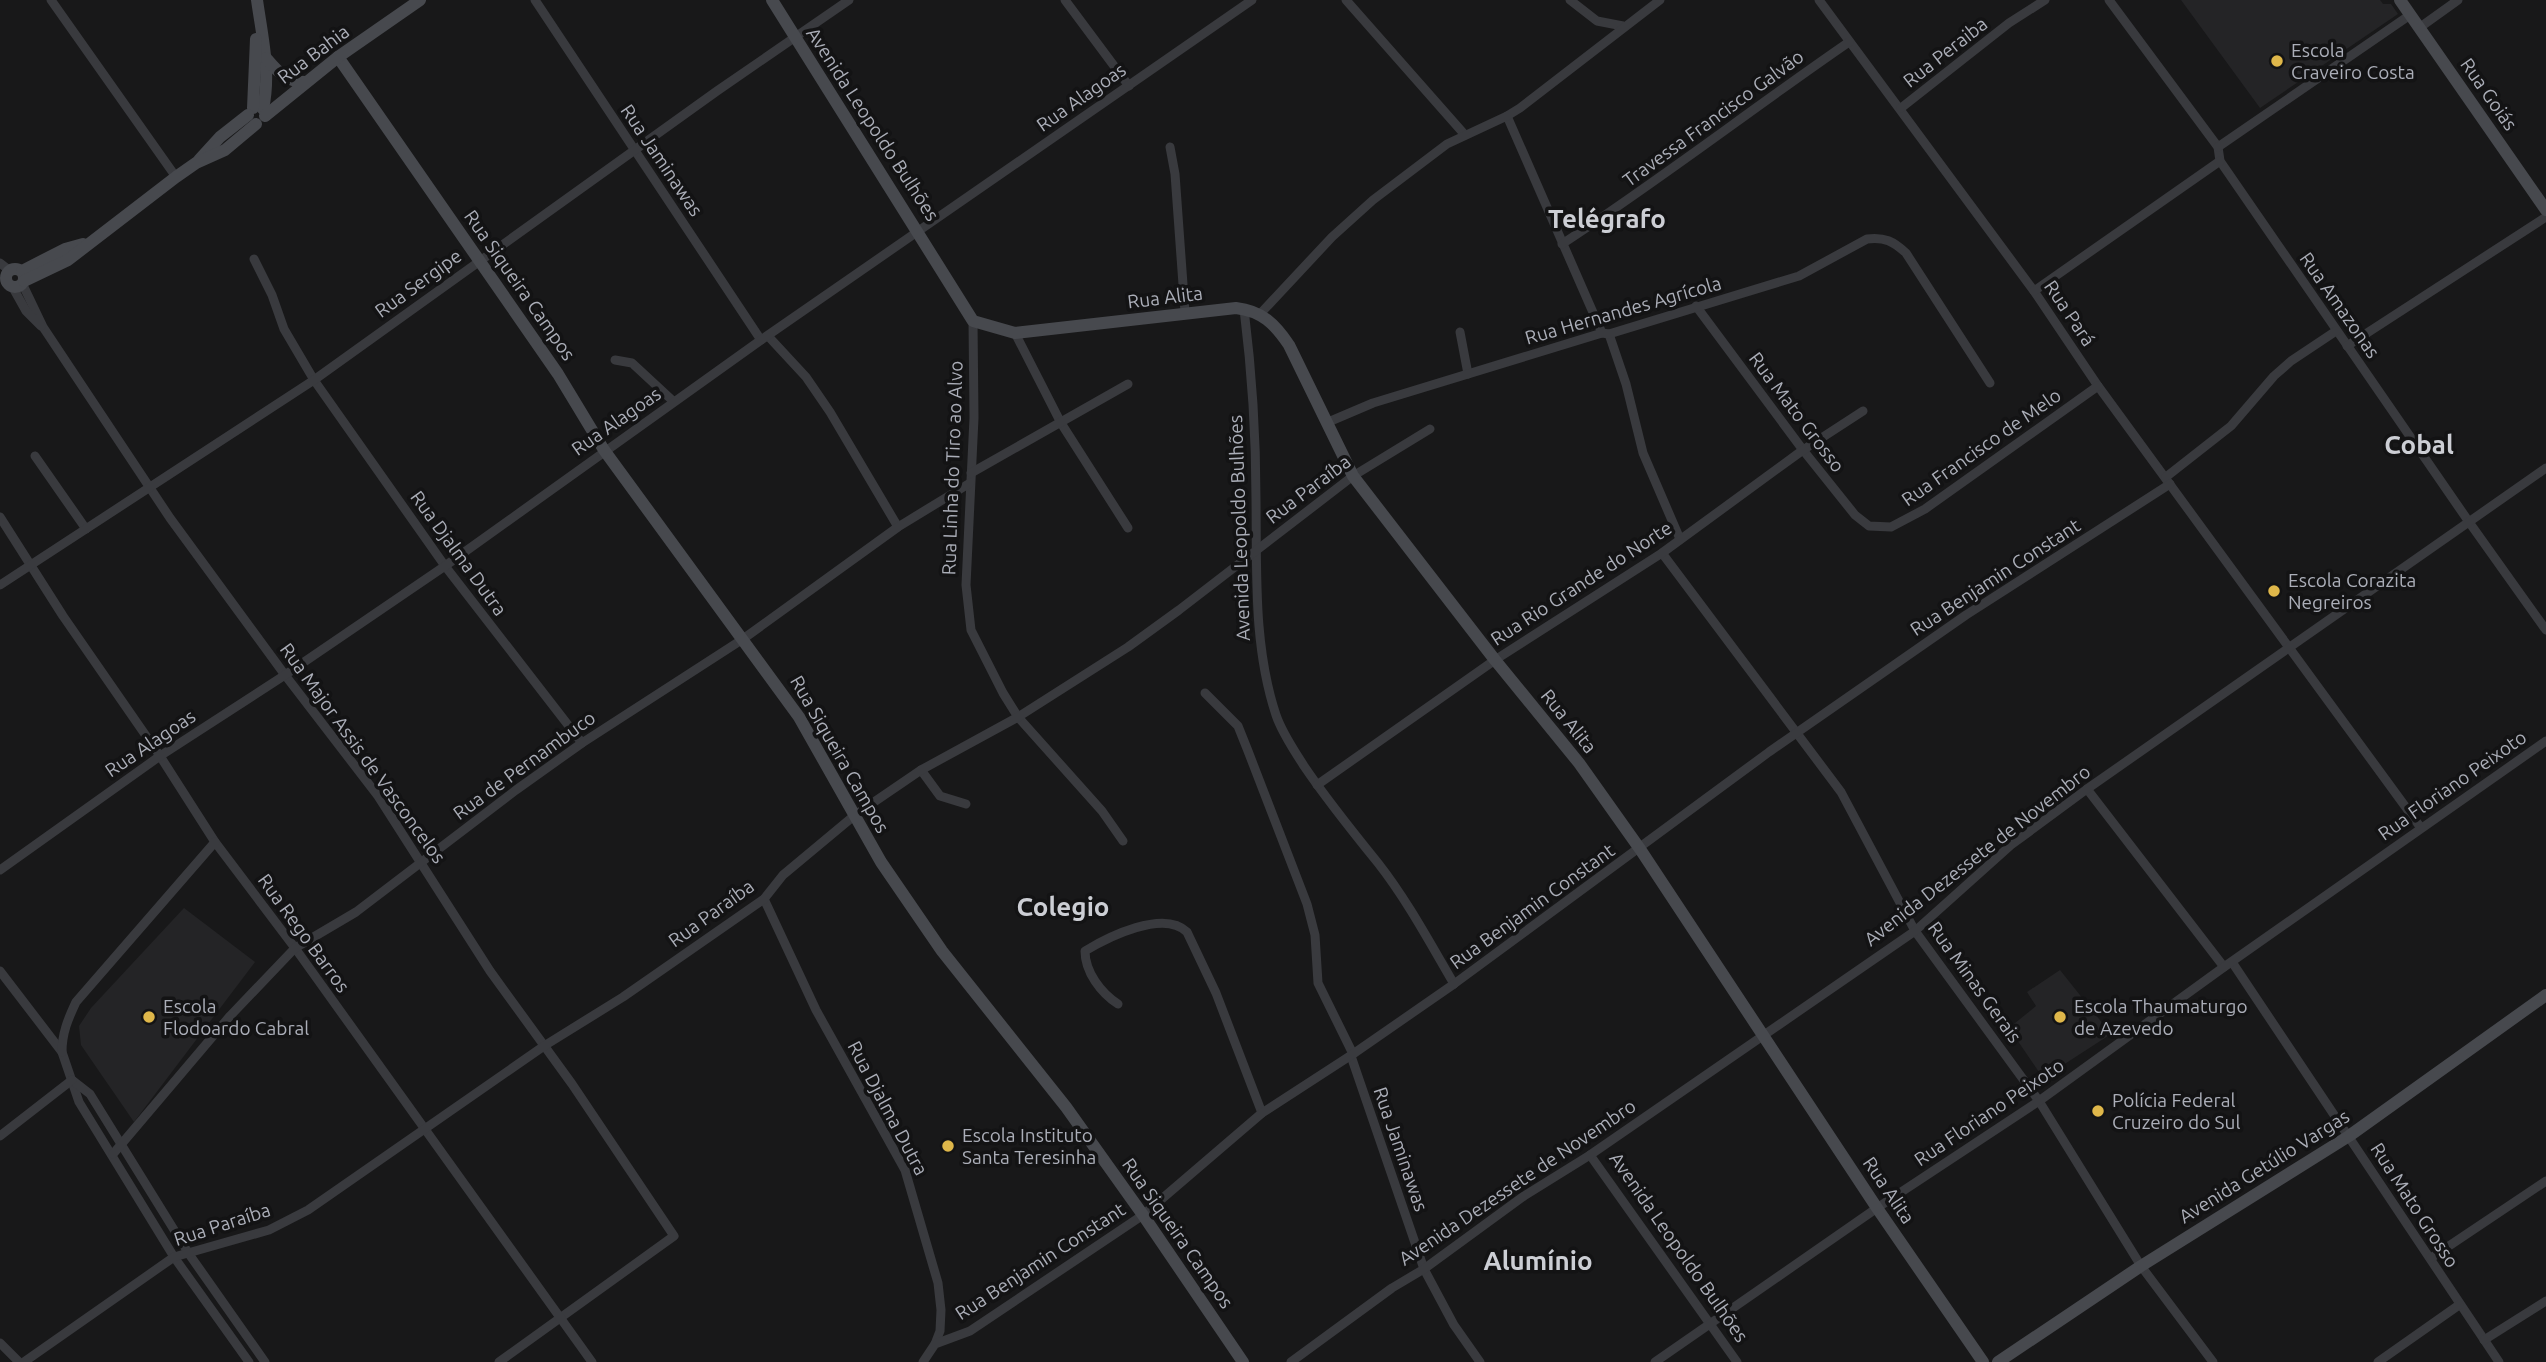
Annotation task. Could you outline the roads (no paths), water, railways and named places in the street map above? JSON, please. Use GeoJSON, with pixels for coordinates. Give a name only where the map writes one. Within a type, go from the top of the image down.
{"type":"FeatureCollection","features":[{"type":"Feature","properties":{"kind":"street"},"geometry":{"type":"LineString","coordinates":[[51,0],[176,177]]}},
{"type":"Feature","properties":{"kind":"street"},"geometry":{"type":"LineString","coordinates":[[256,0],[267,88],[257,114]]}},
{"type":"Feature","properties":{"kind":"street"},"geometry":{"type":"LineString","coordinates":[[256,0],[257,114]]}},
{"type":"Feature","properties":{"kind":"street","name":"Rua Bahia"},"geometry":{"type":"LineString","coordinates":[[10,276],[56,267],[197,163],[220,137],[306,82],[420,0]]}},
{"type":"Feature","properties":{"kind":"street","name":"Rua Jaminawas"},"geometry":{"type":"LineString","coordinates":[[535,0],[764,338],[806,377],[831,412],[898,527]]}},
{"type":"Feature","properties":{"kind":"street","name":"Avenida Leopoldo Bulhões"},"geometry":{"type":"LineString","coordinates":[[772,0],[973,321]]}},
{"type":"Feature","properties":{"kind":"street","name":"Rua Sergipe"},"geometry":{"type":"LineString","coordinates":[[0,585],[314,380],[849,0]]}},
{"type":"Feature","properties":{"kind":"street"},"geometry":{"type":"LineString","coordinates":[[1065,0],[1129,86]]}},
{"type":"Feature","properties":{"kind":"street","name":"Rua Alagoas"},"geometry":{"type":"LineString","coordinates":[[0,870],[160,756],[445,566],[673,401],[1252,0]]}},
{"type":"Feature","properties":{"kind":"street"},"geometry":{"type":"LineString","coordinates":[[1346,0],[1465,135]]}},
{"type":"Feature","properties":{"kind":"street"},"geometry":{"type":"LineString","coordinates":[[1570,0],[1597,21],[1623,26]]}},
{"type":"Feature","properties":{"kind":"street"},"geometry":{"type":"LineString","coordinates":[[1260,314],[1332,237],[1373,200],[1447,144],[1507,116],[1660,0]]}},
{"type":"Feature","properties":{"kind":"street","name":"Rua Pará"},"geometry":{"type":"LineString","coordinates":[[1819,0],[1901,108],[2034,291],[2098,386],[2421,828]]}},
{"type":"Feature","properties":{"kind":"street","name":"Rua Peraiba"},"geometry":{"type":"LineString","coordinates":[[1901,108],[2009,23],[2045,0]]}},
{"type":"Feature","properties":{"kind":"street","name":"Rua Amazonas"},"geometry":{"type":"LineString","coordinates":[[2109,0],[2218,147],[2220,161],[2546,630]]}},
{"type":"Feature","properties":{"kind":"street","name":"Rua Goiás"},"geometry":{"type":"LineString","coordinates":[[2400,0],[2546,210]]}},
{"type":"Feature","properties":{"kind":"street"},"geometry":{"type":"LineString","coordinates":[[2420,28],[2458,0]]}},
{"type":"Feature","properties":{"kind":"street"},"geometry":{"type":"LineString","coordinates":[[2218,147],[2410,15]]}},
{"type":"Feature","properties":{"kind":"street","name":"Travessa Francisco Galvão"},"geometry":{"type":"LineString","coordinates":[[1562,244],[1637,195],[1763,101],[1849,42]]}},
{"type":"Feature","properties":{"kind":"street","name":"Rua Siqueira Campos"},"geometry":{"type":"LineString","coordinates":[[338,57],[558,374],[604,450],[799,717],[881,862],[942,951],[1059,1098],[1243,1362]]}},
{"type":"Feature","properties":{"kind":"street"},"geometry":{"type":"LineString","coordinates":[[265,58],[282,76],[292,82],[306,82]]}},
{"type":"Feature","properties":{"kind":"street"},"geometry":{"type":"LineString","coordinates":[[1507,116],[1562,244],[1606,333],[1626,384],[1643,453],[1680,539]]}},
{"type":"Feature","properties":{"kind":"street"},"geometry":{"type":"LineString","coordinates":[[1170,147],[1175,174],[1185,312]]}},
{"type":"Feature","properties":{"kind":"street"},"geometry":{"type":"LineString","coordinates":[[2034,291],[2220,161]]}},
{"type":"Feature","properties":{"kind":"street"},"geometry":{"type":"LineString","coordinates":[[2347,346],[2546,218]]}},
{"type":"Feature","properties":{"kind":"street","name":"Rua Hernandes Agrícola"},"geometry":{"type":"LineString","coordinates":[[1326,423],[1373,403],[1799,276],[1867,239],[1879,237],[1893,242],[1906,253],[1990,383]]}},
{"type":"Feature","properties":{"kind":"street","name":"Rua Djalma Dutra"},"geometry":{"type":"LineString","coordinates":[[254,259],[272,295],[284,329],[314,380],[445,566],[582,743]]}},
{"type":"Feature","properties":{"kind":"street","name":"Rua Major Assis de Vasconcelos"},"geometry":{"type":"LineString","coordinates":[[10,276],[170,518],[343,749],[423,863],[490,971],[588,1106],[674,1237],[561,1317]]}},
{"type":"Feature","properties":{"kind":"street","name":"Rua Mato Grosso"},"geometry":{"type":"LineString","coordinates":[[1696,306],[1855,515],[1869,526],[1880,528]]}},
{"type":"Feature","properties":{"kind":"street","name":"Avenida Leopoldo Bulhões"},"geometry":{"type":"LineString","coordinates":[[1244,309],[1255,414],[1258,620],[1276,717],[1291,745],[1340,818],[1411,910],[1454,984]]}},
{"type":"Feature","properties":{"kind":"street","name":"Rua Alita"},"geometry":{"type":"LineString","coordinates":[[1015,333],[1185,312],[1244,309],[1260,314],[1277,326],[1289,345],[1353,476],[1495,660],[1579,763],[1640,849],[1877,1208],[1983,1362]]}},
{"type":"Feature","properties":{"kind":"street"},"geometry":{"type":"LineString","coordinates":[[973,321],[1015,333],[1061,423],[1128,528]]}},
{"type":"Feature","properties":{"kind":"street","name":"Rua Linha do Tiro ao Alvo"},"geometry":{"type":"LineString","coordinates":[[973,321],[974,418],[966,584],[968,616],[978,646],[1018,717]]}},
{"type":"Feature","properties":{"kind":"street","name":"Rua Benjamin Constant"},"geometry":{"type":"LineString","coordinates":[[935,1344],[970,1331],[1143,1215],[1262,1113],[1454,984],[1796,734],[1966,615],[2168,480],[2231,426],[2274,376],[2336,331]]}},
{"type":"Feature","properties":{"kind":"street"},"geometry":{"type":"LineString","coordinates":[[1460,332],[1468,374]]}},
{"type":"Feature","properties":{"kind":"street"},"geometry":{"type":"LineString","coordinates":[[615,360],[632,363],[673,401]]}},
{"type":"Feature","properties":{"kind":"street"},"geometry":{"type":"LineString","coordinates":[[971,473],[1128,384]]}},
{"type":"Feature","properties":{"kind":"street","name":"Rua Francisco de Melo"},"geometry":{"type":"LineString","coordinates":[[1880,528],[1900,524],[1925,509],[2098,386]]}},
{"type":"Feature","properties":{"kind":"street","name":"Rua Rio Grande do Norte"},"geometry":{"type":"LineString","coordinates":[[1317,785],[1495,660],[1662,553],[1803,450],[1863,411]]}},
{"type":"Feature","properties":{"kind":"street","name":"Rua Paraíba"},"geometry":{"type":"LineString","coordinates":[[24,1362],[174,1257],[269,1230],[308,1210],[544,1046],[623,997],[764,900],[783,875],[855,815],[921,770],[1018,717],[1128,647],[1353,476],[1430,429]]}},
{"type":"Feature","properties":{"kind":"street"},"geometry":{"type":"LineString","coordinates":[[35,456],[86,529]]}},
{"type":"Feature","properties":{"kind":"street","name":"Avenida Dezessete de Novembro"},"geometry":{"type":"LineString","coordinates":[[1291,1362],[1524,1196],[1590,1155],[1916,931],[2011,845],[2087,789],[2546,468]]}},
{"type":"Feature","properties":{"kind":"street","name":"Rua de Pernambuco"},"geometry":{"type":"LineString","coordinates":[[113,1154],[230,1016],[295,948],[356,912],[582,743],[743,639],[898,527],[970,483]]}},
{"type":"Feature","properties":{"kind":"street","name":"Rua Rego Barros"},"geometry":{"type":"LineString","coordinates":[[0,517],[215,842],[295,948],[592,1362]]}},
{"type":"Feature","properties":{"kind":"street","name":"Rua Minas Gerais"},"geometry":{"type":"LineString","coordinates":[[1662,553],[1841,792],[1916,931],[2039,1101],[2141,1266],[2213,1362]]}},
{"type":"Feature","properties":{"kind":"street","name":"Rua Jaminawas"},"geometry":{"type":"LineString","coordinates":[[1205,693],[1238,726],[1307,904],[1315,935],[1318,983],[1352,1055],[1424,1269],[1454,1325],[1480,1362]]}},
{"type":"Feature","properties":{"kind":"street"},"geometry":{"type":"LineString","coordinates":[[1018,717],[1102,811],[1123,841]]}},
{"type":"Feature","properties":{"kind":"street","name":"Rua Floriano Peixoto"},"geometry":{"type":"LineString","coordinates":[[1655,1362],[1877,1208],[2039,1101],[2228,964],[2546,741]]}},
{"type":"Feature","properties":{"kind":"street"},"geometry":{"type":"LineString","coordinates":[[921,770],[940,796],[966,804]]}},
{"type":"Feature","properties":{"kind":"street","name":"Rua Mato Grosso"},"geometry":{"type":"LineString","coordinates":[[2087,789],[2228,964],[2349,1136],[2499,1362]]}},
{"type":"Feature","properties":{"kind":"street"},"geometry":{"type":"LineString","coordinates":[[62,1052],[65,1026],[76,1002],[215,842]]}},
{"type":"Feature","properties":{"kind":"street","name":"Rua Djalma Dutra"},"geometry":{"type":"LineString","coordinates":[[764,900],[816,1010],[905,1170],[938,1283],[940,1331],[935,1344]]}},
{"type":"Feature","properties":{"kind":"street"},"geometry":{"type":"LineString","coordinates":[[1118,1004],[1098,985],[1085,963],[1085,951],[1141,926],[1159,923],[1181,926],[1216,993],[1262,1113]]}},
{"type":"Feature","properties":{"kind":"street"},"geometry":{"type":"LineString","coordinates":[[0,971],[62,1052],[79,1102],[174,1257],[249,1362]]}},
{"type":"Feature","properties":{"kind":"street","name":"Avenida Getúlio Vargas"},"geometry":{"type":"LineString","coordinates":[[1998,1362],[2141,1266],[2349,1136],[2546,995]]}},
{"type":"Feature","properties":{"kind":"street"},"geometry":{"type":"LineString","coordinates":[[72,1080],[89,1092],[189,1254],[265,1362]]}},
{"type":"Feature","properties":{"kind":"street"},"geometry":{"type":"LineString","coordinates":[[0,1136],[72,1080]]}},
{"type":"Feature","properties":{"kind":"street","name":"Avenida Leopoldo Bulhões"},"geometry":{"type":"LineString","coordinates":[[1590,1155],[1737,1362]]}},
{"type":"Feature","properties":{"kind":"street"},"geometry":{"type":"LineString","coordinates":[[2431,1258],[2546,1181]]}},
{"type":"Feature","properties":{"kind":"street"},"geometry":{"type":"LineString","coordinates":[[2484,1340],[2546,1301]]}},
{"type":"Feature","properties":{"kind":"street"},"geometry":{"type":"LineString","coordinates":[[2378,1362],[2459,1305]]}},
{"type":"Feature","properties":{"kind":"street"},"geometry":{"type":"LineString","coordinates":[[499,1362],[561,1317]]}},
{"type":"Feature","properties":{"kind":"street"},"geometry":{"type":"LineString","coordinates":[[0,1343],[19,1362]]}},
{"type":"Feature","properties":{"kind":"street"},"geometry":{"type":"LineString","coordinates":[[923,1362],[935,1344]]}},
{"type":"Feature","properties":{"kind":"place","name":"Escola Craveiro Costa"},"geometry":{"type":"Point","coordinates":[2277,61]}},
{"type":"Feature","properties":{"kind":"place","name":"Escola Corazita Negreiros"},"geometry":{"type":"Point","coordinates":[2274,591]}},
{"type":"Feature","properties":{"kind":"place","name":"Escola Flodoardo Cabral"},"geometry":{"type":"Point","coordinates":[149,1017]}},
{"type":"Feature","properties":{"kind":"place","name":"Escola Thaumaturgo de Azevedo"},"geometry":{"type":"Point","coordinates":[2060,1017]}},
{"type":"Feature","properties":{"kind":"place","name":"Polícia Federal Cruzeiro do Sul"},"geometry":{"type":"Point","coordinates":[2098,1111]}},
{"type":"Feature","properties":{"kind":"place","name":"Escola Instituto Santa Teresinha"},"geometry":{"type":"Point","coordinates":[948,1146]}},
{"type":"Feature","properties":{"kind":"district","name":"Telégrafo"},"geometry":{"type":"Point","coordinates":[1607,218]}},
{"type":"Feature","properties":{"kind":"district","name":"Cobal"},"geometry":{"type":"Point","coordinates":[2419,444]}},
{"type":"Feature","properties":{"kind":"district","name":"Colegio"},"geometry":{"type":"Point","coordinates":[1063,906]}},
{"type":"Feature","properties":{"kind":"district","name":"Alumínio"},"geometry":{"type":"Point","coordinates":[1538,1260]}}]}
